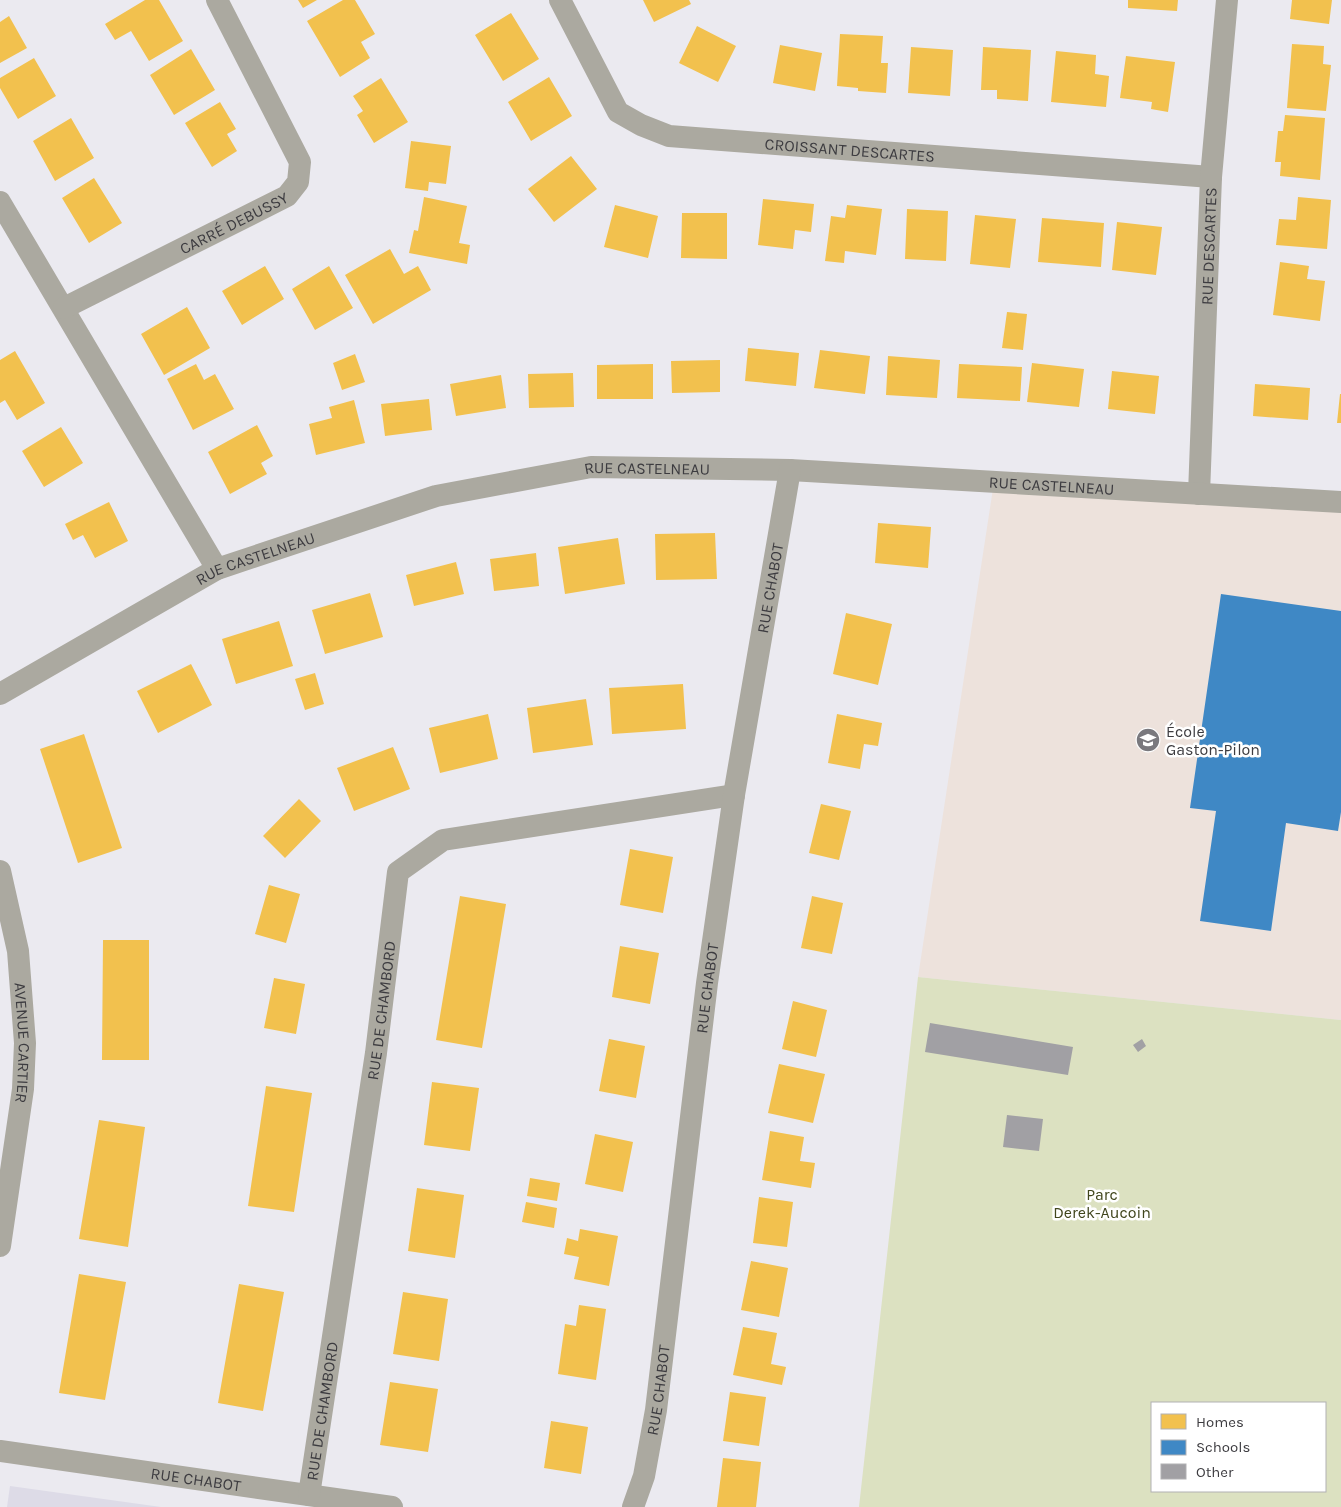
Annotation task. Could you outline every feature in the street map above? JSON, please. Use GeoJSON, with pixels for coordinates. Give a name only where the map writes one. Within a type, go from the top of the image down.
{"type":"FeatureCollection","features":[{"type":"Feature","properties":{"kind":"street","name":"CARRÉ DEBUSSY"},"geometry":{"type":"LineString","coordinates":[[64,308],[287,196],[298,182],[300,162],[217,0]]}},
{"type":"Feature","properties":{"kind":"street","name":"CROISSANT DESCARTES"},"geometry":{"type":"LineString","coordinates":[[560,0],[618,112],[641,125],[669,136],[1211,177]]}},
{"type":"Feature","properties":{"kind":"street","name":"RUE DESCARTES"},"geometry":{"type":"LineString","coordinates":[[1199,494],[1211,177],[1227,0]]}},
{"type":"Feature","properties":{"kind":"street"},"geometry":{"type":"LineString","coordinates":[[0,202],[218,569]]}},
{"type":"Feature","properties":{"kind":"street","name":"RUE CASTELNEAU"},"geometry":{"type":"LineString","coordinates":[[0,694],[218,569],[436,496],[591,467],[790,470],[1341,502]]}},
{"type":"Feature","properties":{"kind":"street","name":"RUE CHABOT"},"geometry":{"type":"LineString","coordinates":[[633,1507],[644,1476],[656,1410],[708,983],[734,795],[790,470]]}},
{"type":"Feature","properties":{"kind":"street","name":"RUE DE CHAMBORD"},"geometry":{"type":"LineString","coordinates":[[309,1495],[376,1053],[398,872],[443,840],[734,795]]}},
{"type":"Feature","properties":{"kind":"street","name":"AVENUE CARTIER"},"geometry":{"type":"LineString","coordinates":[[0,871],[18,951],[25,1043],[23,1089],[6,1173],[0,1246]]}},
{"type":"Feature","properties":{"kind":"street","name":"RUE CHABOT"},"geometry":{"type":"LineString","coordinates":[[0,1451],[392,1507]]}},
{"type":"Feature","properties":{"kind":"shaded area","name":"École Gaston-Pilon"},"geometry":{"type":"Polygon","coordinates":[[[994,482],[1341,502],[1341,1020],[918,977],[994,482]]]}},
{"type":"Feature","properties":{"kind":"shaded area"},"geometry":{"type":"Polygon","coordinates":[[[10,1486],[161,1507],[7,1507],[10,1486]]]}},
{"type":"Feature","properties":{"kind":"green space","name":"Parc Derek-Aucoin"},"geometry":{"type":"Polygon","coordinates":[[[918,977],[1341,1020],[1341,1507],[859,1507],[918,977]]]}},
{"type":"Feature","properties":{"kind":"building: Homes"},"geometry":{"type":"Polygon","coordinates":[[[145,0],[159,0],[183,41],[149,61],[131,31],[115,40],[105,24],[145,0]]]}},
{"type":"Feature","properties":{"kind":"building: Homes"},"geometry":{"type":"Polygon","coordinates":[[[298,0],[317,0],[303,8],[298,0]]]}},
{"type":"Feature","properties":{"kind":"building: Homes"},"geometry":{"type":"Polygon","coordinates":[[[343,0],[355,0],[375,34],[361,42],[370,58],[340,77],[307,21],[343,0]]]}},
{"type":"Feature","properties":{"kind":"building: Homes"},"geometry":{"type":"Polygon","coordinates":[[[643,0],[689,0],[691,4],[654,22],[643,0]]]}},
{"type":"Feature","properties":{"kind":"building: Homes"},"geometry":{"type":"Polygon","coordinates":[[[1128,0],[1178,0],[1177,11],[1128,8],[1128,0]]]}},
{"type":"Feature","properties":{"kind":"building: Homes"},"geometry":{"type":"Polygon","coordinates":[[[1292,0],[1332,0],[1329,24],[1290,19],[1292,0]]]}},
{"type":"Feature","properties":{"kind":"building: Homes"},"geometry":{"type":"Polygon","coordinates":[[[511,13],[539,59],[503,81],[475,35],[511,13]]]}},
{"type":"Feature","properties":{"kind":"building: Homes"},"geometry":{"type":"Polygon","coordinates":[[[9,16],[27,48],[0,63],[0,22],[9,16]]]}},
{"type":"Feature","properties":{"kind":"building: Homes"},"geometry":{"type":"Polygon","coordinates":[[[697,26],[736,46],[718,82],[679,63],[697,26]]]}},
{"type":"Feature","properties":{"kind":"building: Homes"},"geometry":{"type":"Polygon","coordinates":[[[840,34],[883,36],[881,63],[888,63],[886,93],[858,91],[858,88],[837,86],[840,34]]]}},
{"type":"Feature","properties":{"kind":"building: Homes"},"geometry":{"type":"Polygon","coordinates":[[[1292,44],[1324,46],[1323,64],[1331,65],[1326,111],[1287,108],[1292,44]]]}},
{"type":"Feature","properties":{"kind":"building: Homes"},"geometry":{"type":"Polygon","coordinates":[[[780,45],[822,53],[815,91],[773,83],[780,45]]]}},
{"type":"Feature","properties":{"kind":"building: Homes"},"geometry":{"type":"Polygon","coordinates":[[[911,47],[953,50],[950,96],[908,93],[911,47]]]}},
{"type":"Feature","properties":{"kind":"building: Homes"},"geometry":{"type":"Polygon","coordinates":[[[983,47],[1031,50],[1028,101],[997,99],[997,90],[981,90],[983,47]]]}},
{"type":"Feature","properties":{"kind":"building: Homes"},"geometry":{"type":"Polygon","coordinates":[[[191,49],[215,90],[174,115],[150,75],[191,49]]]}},
{"type":"Feature","properties":{"kind":"building: Homes"},"geometry":{"type":"Polygon","coordinates":[[[1056,51],[1096,55],[1095,74],[1109,76],[1106,107],[1051,102],[1056,51]]]}},
{"type":"Feature","properties":{"kind":"building: Homes"},"geometry":{"type":"Polygon","coordinates":[[[1126,56],[1175,62],[1168,112],[1151,109],[1152,102],[1120,98],[1126,56]]]}},
{"type":"Feature","properties":{"kind":"building: Homes"},"geometry":{"type":"Polygon","coordinates":[[[34,58],[56,96],[18,119],[0,88],[0,78],[34,58]]]}},
{"type":"Feature","properties":{"kind":"building: Homes"},"geometry":{"type":"Polygon","coordinates":[[[549,77],[572,116],[531,141],[508,102],[549,77]]]}},
{"type":"Feature","properties":{"kind":"building: Homes"},"geometry":{"type":"Polygon","coordinates":[[[381,78],[408,122],[374,143],[357,115],[363,111],[353,96],[381,78]]]}},
{"type":"Feature","properties":{"kind":"building: Homes"},"geometry":{"type":"Polygon","coordinates":[[[220,102],[236,129],[227,134],[237,151],[212,167],[185,123],[220,102]]]}},
{"type":"Feature","properties":{"kind":"building: Homes"},"geometry":{"type":"Polygon","coordinates":[[[1285,115],[1325,118],[1320,180],[1280,176],[1281,162],[1275,162],[1278,131],[1283,131],[1285,115]]]}},
{"type":"Feature","properties":{"kind":"building: Homes"},"geometry":{"type":"Polygon","coordinates":[[[71,118],[94,158],[55,181],[33,141],[71,118]]]}},
{"type":"Feature","properties":{"kind":"building: Homes"},"geometry":{"type":"Polygon","coordinates":[[[411,141],[451,146],[446,184],[429,182],[428,191],[405,188],[411,141]]]}},
{"type":"Feature","properties":{"kind":"building: Homes"},"geometry":{"type":"Polygon","coordinates":[[[571,156],[597,189],[554,222],[528,189],[571,156]]]}},
{"type":"Feature","properties":{"kind":"building: Homes"},"geometry":{"type":"Polygon","coordinates":[[[94,178],[122,223],[89,243],[62,198],[94,178]]]}},
{"type":"Feature","properties":{"kind":"building: Homes"},"geometry":{"type":"Polygon","coordinates":[[[424,197],[467,206],[459,243],[470,245],[467,264],[409,253],[414,230],[418,231],[424,197]]]}},
{"type":"Feature","properties":{"kind":"building: Homes"},"geometry":{"type":"Polygon","coordinates":[[[1298,197],[1331,200],[1327,249],[1276,245],[1279,219],[1296,220],[1298,197]]]}},
{"type":"Feature","properties":{"kind":"building: Homes"},"geometry":{"type":"Polygon","coordinates":[[[763,199],[814,204],[811,232],[795,230],[793,249],[758,245],[763,199]]]}},
{"type":"Feature","properties":{"kind":"building: Homes"},"geometry":{"type":"Polygon","coordinates":[[[615,205],[658,216],[648,258],[604,247],[615,205]]]}},
{"type":"Feature","properties":{"kind":"building: Homes"},"geometry":{"type":"Polygon","coordinates":[[[847,205],[882,209],[876,255],[845,251],[844,263],[825,261],[831,216],[845,218],[847,205]]]}},
{"type":"Feature","properties":{"kind":"building: Homes"},"geometry":{"type":"Polygon","coordinates":[[[907,209],[948,211],[946,261],[905,259],[907,209]]]}},
{"type":"Feature","properties":{"kind":"building: Homes"},"geometry":{"type":"Polygon","coordinates":[[[682,213],[727,213],[727,259],[681,258],[682,213]]]}},
{"type":"Feature","properties":{"kind":"building: Homes"},"geometry":{"type":"Polygon","coordinates":[[[975,215],[1016,219],[1010,268],[970,264],[975,215]]]}},
{"type":"Feature","properties":{"kind":"building: Homes"},"geometry":{"type":"Polygon","coordinates":[[[1042,218],[1104,223],[1101,267],[1038,262],[1042,218]]]}},
{"type":"Feature","properties":{"kind":"building: Homes"},"geometry":{"type":"Polygon","coordinates":[[[1117,222],[1162,227],[1156,275],[1112,270],[1117,222]]]}},
{"type":"Feature","properties":{"kind":"building: Homes"},"geometry":{"type":"Polygon","coordinates":[[[390,249],[404,274],[418,266],[431,290],[373,324],[345,275],[390,249]]]}},
{"type":"Feature","properties":{"kind":"building: Homes"},"geometry":{"type":"Polygon","coordinates":[[[1280,262],[1309,266],[1307,279],[1325,281],[1320,321],[1273,315],[1280,262]]]}},
{"type":"Feature","properties":{"kind":"building: Homes"},"geometry":{"type":"Polygon","coordinates":[[[265,266],[284,299],[242,325],[222,291],[265,266]]]}},
{"type":"Feature","properties":{"kind":"building: Homes"},"geometry":{"type":"Polygon","coordinates":[[[329,266],[353,308],[315,330],[292,289],[329,266]]]}},
{"type":"Feature","properties":{"kind":"building: Homes"},"geometry":{"type":"Polygon","coordinates":[[[187,307],[210,348],[164,375],[141,334],[187,307]]]}},
{"type":"Feature","properties":{"kind":"building: Homes"},"geometry":{"type":"Polygon","coordinates":[[[1007,312],[1027,314],[1023,350],[1002,348],[1007,312]]]}},
{"type":"Feature","properties":{"kind":"building: Homes"},"geometry":{"type":"Polygon","coordinates":[[[748,348],[799,353],[796,386],[745,381],[748,348]]]}},
{"type":"Feature","properties":{"kind":"building: Homes"},"geometry":{"type":"Polygon","coordinates":[[[820,350],[870,356],[865,394],[814,388],[820,350]]]}},
{"type":"Feature","properties":{"kind":"building: Homes"},"geometry":{"type":"Polygon","coordinates":[[[15,351],[45,403],[17,420],[5,400],[0,403],[0,360],[15,351]]]}},
{"type":"Feature","properties":{"kind":"building: Homes"},"geometry":{"type":"Polygon","coordinates":[[[355,354],[365,382],[342,390],[333,363],[355,354]]]}},
{"type":"Feature","properties":{"kind":"building: Homes"},"geometry":{"type":"Polygon","coordinates":[[[888,356],[940,360],[937,398],[886,395],[888,356]]]}},
{"type":"Feature","properties":{"kind":"building: Homes"},"geometry":{"type":"Polygon","coordinates":[[[720,360],[720,392],[672,393],[671,361],[720,360]]]}},
{"type":"Feature","properties":{"kind":"building: Homes"},"geometry":{"type":"Polygon","coordinates":[[[1032,363],[1084,369],[1079,407],[1027,402],[1032,363]]]}},
{"type":"Feature","properties":{"kind":"building: Homes"},"geometry":{"type":"Polygon","coordinates":[[[196,364],[204,380],[215,374],[234,409],[193,430],[167,379],[196,364]]]}},
{"type":"Feature","properties":{"kind":"building: Homes"},"geometry":{"type":"Polygon","coordinates":[[[653,364],[653,399],[597,399],[597,365],[653,364]]]}},
{"type":"Feature","properties":{"kind":"building: Homes"},"geometry":{"type":"Polygon","coordinates":[[[959,364],[1022,367],[1020,401],[957,398],[959,364]]]}},
{"type":"Feature","properties":{"kind":"building: Homes"},"geometry":{"type":"Polygon","coordinates":[[[1112,371],[1159,376],[1155,414],[1108,409],[1112,371]]]}},
{"type":"Feature","properties":{"kind":"building: Homes"},"geometry":{"type":"Polygon","coordinates":[[[573,373],[574,407],[529,408],[528,374],[573,373]]]}},
{"type":"Feature","properties":{"kind":"building: Homes"},"geometry":{"type":"Polygon","coordinates":[[[501,375],[506,408],[456,416],[450,384],[501,375]]]}},
{"type":"Feature","properties":{"kind":"building: Homes"},"geometry":{"type":"Polygon","coordinates":[[[1255,384],[1310,388],[1308,420],[1253,416],[1255,384]]]}},
{"type":"Feature","properties":{"kind":"building: Homes"},"geometry":{"type":"Polygon","coordinates":[[[1340,394],[1341,423],[1337,423],[1340,394]]]}},
{"type":"Feature","properties":{"kind":"building: Homes"},"geometry":{"type":"Polygon","coordinates":[[[429,399],[432,430],[385,436],[381,404],[429,399]]]}},
{"type":"Feature","properties":{"kind":"building: Homes"},"geometry":{"type":"Polygon","coordinates":[[[354,400],[365,443],[316,455],[309,424],[332,418],[329,407],[354,400]]]}},
{"type":"Feature","properties":{"kind":"building: Homes"},"geometry":{"type":"Polygon","coordinates":[[[257,425],[273,456],[261,463],[267,474],[230,494],[208,452],[257,425]]]}},
{"type":"Feature","properties":{"kind":"building: Homes"},"geometry":{"type":"Polygon","coordinates":[[[61,427],[83,463],[44,487],[22,451],[61,427]]]}},
{"type":"Feature","properties":{"kind":"building: Homes"},"geometry":{"type":"Polygon","coordinates":[[[109,502],[128,541],[95,558],[83,535],[73,540],[65,524],[109,502]]]}},
{"type":"Feature","properties":{"kind":"building: Homes"},"geometry":{"type":"Polygon","coordinates":[[[878,523],[931,527],[928,568],[875,563],[878,523]]]}},
{"type":"Feature","properties":{"kind":"building: Homes"},"geometry":{"type":"Polygon","coordinates":[[[715,533],[717,579],[656,580],[655,534],[715,533]]]}},
{"type":"Feature","properties":{"kind":"building: Homes"},"geometry":{"type":"Polygon","coordinates":[[[618,538],[625,584],[565,594],[558,547],[618,538]]]}},
{"type":"Feature","properties":{"kind":"building: Homes"},"geometry":{"type":"Polygon","coordinates":[[[536,553],[539,586],[494,591],[490,559],[536,553]]]}},
{"type":"Feature","properties":{"kind":"building: Homes"},"geometry":{"type":"Polygon","coordinates":[[[456,562],[464,594],[414,606],[406,575],[456,562]]]}},
{"type":"Feature","properties":{"kind":"building: Homes"},"geometry":{"type":"Polygon","coordinates":[[[370,593],[383,637],[325,654],[312,610],[370,593]]]}},
{"type":"Feature","properties":{"kind":"building: Homes"},"geometry":{"type":"Polygon","coordinates":[[[846,613],[892,624],[878,685],[833,674],[846,613]]]}},
{"type":"Feature","properties":{"kind":"building: Homes"},"geometry":{"type":"Polygon","coordinates":[[[279,621],[293,666],[236,684],[222,639],[279,621]]]}},
{"type":"Feature","properties":{"kind":"building: Homes"},"geometry":{"type":"Polygon","coordinates":[[[191,664],[212,705],[158,733],[137,691],[191,664]]]}},
{"type":"Feature","properties":{"kind":"building: Homes"},"geometry":{"type":"Polygon","coordinates":[[[315,673],[324,704],[305,710],[295,679],[315,673]]]}},
{"type":"Feature","properties":{"kind":"building: Homes"},"geometry":{"type":"Polygon","coordinates":[[[683,684],[686,729],[612,734],[609,688],[683,684]]]}},
{"type":"Feature","properties":{"kind":"building: Homes"},"geometry":{"type":"Polygon","coordinates":[[[586,699],[593,745],[533,753],[527,708],[586,699]]]}},
{"type":"Feature","properties":{"kind":"building: Homes"},"geometry":{"type":"Polygon","coordinates":[[[488,714],[498,759],[440,773],[429,728],[488,714]]]}},
{"type":"Feature","properties":{"kind":"building: Homes"},"geometry":{"type":"Polygon","coordinates":[[[837,714],[882,723],[878,746],[864,744],[860,769],[828,763],[837,714]]]}},
{"type":"Feature","properties":{"kind":"building: Homes"},"geometry":{"type":"Polygon","coordinates":[[[84,734],[122,848],[78,863],[40,749],[84,734]]]}},
{"type":"Feature","properties":{"kind":"building: Homes"},"geometry":{"type":"Polygon","coordinates":[[[393,747],[410,789],[354,811],[337,768],[393,747]]]}},
{"type":"Feature","properties":{"kind":"building: Homes"},"geometry":{"type":"Polygon","coordinates":[[[299,799],[321,821],[285,858],[263,836],[299,799]]]}},
{"type":"Feature","properties":{"kind":"building: Homes"},"geometry":{"type":"Polygon","coordinates":[[[821,804],[851,811],[839,860],[809,853],[821,804]]]}},
{"type":"Feature","properties":{"kind":"building: Homes"},"geometry":{"type":"Polygon","coordinates":[[[630,849],[673,857],[663,913],[620,905],[630,849]]]}},
{"type":"Feature","properties":{"kind":"building: Homes"},"geometry":{"type":"Polygon","coordinates":[[[269,885],[300,894],[286,943],[255,934],[269,885]]]}},
{"type":"Feature","properties":{"kind":"building: Homes"},"geometry":{"type":"Polygon","coordinates":[[[460,896],[506,904],[482,1048],[436,1040],[460,896]]]}},
{"type":"Feature","properties":{"kind":"building: Homes"},"geometry":{"type":"Polygon","coordinates":[[[812,896],[843,903],[832,954],[801,948],[812,896]]]}},
{"type":"Feature","properties":{"kind":"building: Homes"},"geometry":{"type":"Polygon","coordinates":[[[103,940],[149,940],[149,1060],[102,1060],[103,940]]]}},
{"type":"Feature","properties":{"kind":"building: Homes"},"geometry":{"type":"Polygon","coordinates":[[[620,946],[659,953],[650,1004],[612,997],[620,946]]]}},
{"type":"Feature","properties":{"kind":"building: Homes"},"geometry":{"type":"Polygon","coordinates":[[[274,978],[305,984],[296,1034],[264,1028],[274,978]]]}},
{"type":"Feature","properties":{"kind":"building: Homes"},"geometry":{"type":"Polygon","coordinates":[[[793,1001],[827,1010],[816,1057],[782,1049],[793,1001]]]}},
{"type":"Feature","properties":{"kind":"building: Homes"},"geometry":{"type":"Polygon","coordinates":[[[609,1039],[645,1046],[636,1098],[599,1091],[609,1039]]]}},
{"type":"Feature","properties":{"kind":"building: Homes"},"geometry":{"type":"Polygon","coordinates":[[[779,1064],[825,1074],[813,1123],[768,1113],[779,1064]]]}},
{"type":"Feature","properties":{"kind":"building: Homes"},"geometry":{"type":"Polygon","coordinates":[[[432,1082],[479,1088],[470,1151],[424,1145],[432,1082]]]}},
{"type":"Feature","properties":{"kind":"building: Homes"},"geometry":{"type":"Polygon","coordinates":[[[266,1086],[312,1093],[294,1212],[248,1206],[266,1086]]]}},
{"type":"Feature","properties":{"kind":"building: Homes"},"geometry":{"type":"Polygon","coordinates":[[[99,1120],[145,1127],[128,1247],[79,1239],[99,1120]]]}},
{"type":"Feature","properties":{"kind":"building: Homes"},"geometry":{"type":"Polygon","coordinates":[[[770,1131],[804,1137],[800,1161],[815,1163],[811,1188],[762,1180],[770,1131]]]}},
{"type":"Feature","properties":{"kind":"building: Homes"},"geometry":{"type":"Polygon","coordinates":[[[595,1134],[633,1142],[623,1192],[585,1184],[595,1134]]]}},
{"type":"Feature","properties":{"kind":"building: Homes"},"geometry":{"type":"Polygon","coordinates":[[[530,1178],[560,1183],[557,1201],[527,1196],[530,1178]]]}},
{"type":"Feature","properties":{"kind":"building: Homes"},"geometry":{"type":"Polygon","coordinates":[[[417,1188],[464,1195],[455,1258],[408,1251],[417,1188]]]}},
{"type":"Feature","properties":{"kind":"building: Homes"},"geometry":{"type":"Polygon","coordinates":[[[759,1197],[793,1202],[787,1247],[753,1243],[759,1197]]]}},
{"type":"Feature","properties":{"kind":"building: Homes"},"geometry":{"type":"Polygon","coordinates":[[[526,1202],[557,1208],[554,1228],[522,1222],[526,1202]]]}},
{"type":"Feature","properties":{"kind":"building: Homes"},"geometry":{"type":"Polygon","coordinates":[[[580,1229],[618,1236],[609,1286],[574,1279],[579,1257],[564,1254],[567,1238],[578,1241],[580,1229]]]}},
{"type":"Feature","properties":{"kind":"building: Homes"},"geometry":{"type":"Polygon","coordinates":[[[751,1261],[788,1268],[779,1317],[741,1310],[751,1261]]]}},
{"type":"Feature","properties":{"kind":"building: Homes"},"geometry":{"type":"Polygon","coordinates":[[[79,1274],[126,1282],[105,1400],[59,1393],[79,1274]]]}},
{"type":"Feature","properties":{"kind":"building: Homes"},"geometry":{"type":"Polygon","coordinates":[[[239,1284],[284,1292],[263,1411],[218,1403],[239,1284]]]}},
{"type":"Feature","properties":{"kind":"building: Homes"},"geometry":{"type":"Polygon","coordinates":[[[403,1292],[448,1299],[439,1361],[393,1354],[403,1292]]]}},
{"type":"Feature","properties":{"kind":"building: Homes"},"geometry":{"type":"Polygon","coordinates":[[[579,1305],[606,1309],[596,1380],[558,1374],[565,1324],[576,1326],[579,1305]]]}},
{"type":"Feature","properties":{"kind":"building: Homes"},"geometry":{"type":"Polygon","coordinates":[[[743,1327],[777,1333],[771,1364],[786,1367],[782,1385],[733,1375],[743,1327]]]}},
{"type":"Feature","properties":{"kind":"building: Homes"},"geometry":{"type":"Polygon","coordinates":[[[390,1382],[438,1389],[428,1452],[380,1445],[390,1382]]]}},
{"type":"Feature","properties":{"kind":"building: Homes"},"geometry":{"type":"Polygon","coordinates":[[[730,1392],[766,1397],[759,1446],[723,1441],[730,1392]]]}},
{"type":"Feature","properties":{"kind":"building: Homes"},"geometry":{"type":"Polygon","coordinates":[[[551,1421],[588,1427],[581,1474],[544,1468],[551,1421]]]}},
{"type":"Feature","properties":{"kind":"building: Homes"},"geometry":{"type":"Polygon","coordinates":[[[723,1458],[761,1462],[756,1507],[717,1507],[723,1458]]]}},
{"type":"Feature","properties":{"kind":"building: Schools"},"geometry":{"type":"Polygon","coordinates":[[[1221,594],[1341,611],[1341,812],[1338,831],[1286,823],[1271,931],[1200,921],[1216,811],[1190,808],[1221,594]]]}},
{"type":"Feature","properties":{"kind":"building: Other"},"geometry":{"type":"Polygon","coordinates":[[[930,1023],[1073,1047],[1068,1075],[925,1052],[930,1023]]]}},
{"type":"Feature","properties":{"kind":"building: Other"},"geometry":{"type":"Polygon","coordinates":[[[1142,1039],[1146,1046],[1138,1052],[1133,1045],[1142,1039]]]}},
{"type":"Feature","properties":{"kind":"building: Other"},"geometry":{"type":"Polygon","coordinates":[[[1007,1115],[1043,1119],[1039,1151],[1003,1147],[1007,1115]]]}},
{"type":"Feature","properties":{"kind":"place","name":"École Gaston-Pilon"},"geometry":{"type":"Point","coordinates":[1148,740]}}]}
